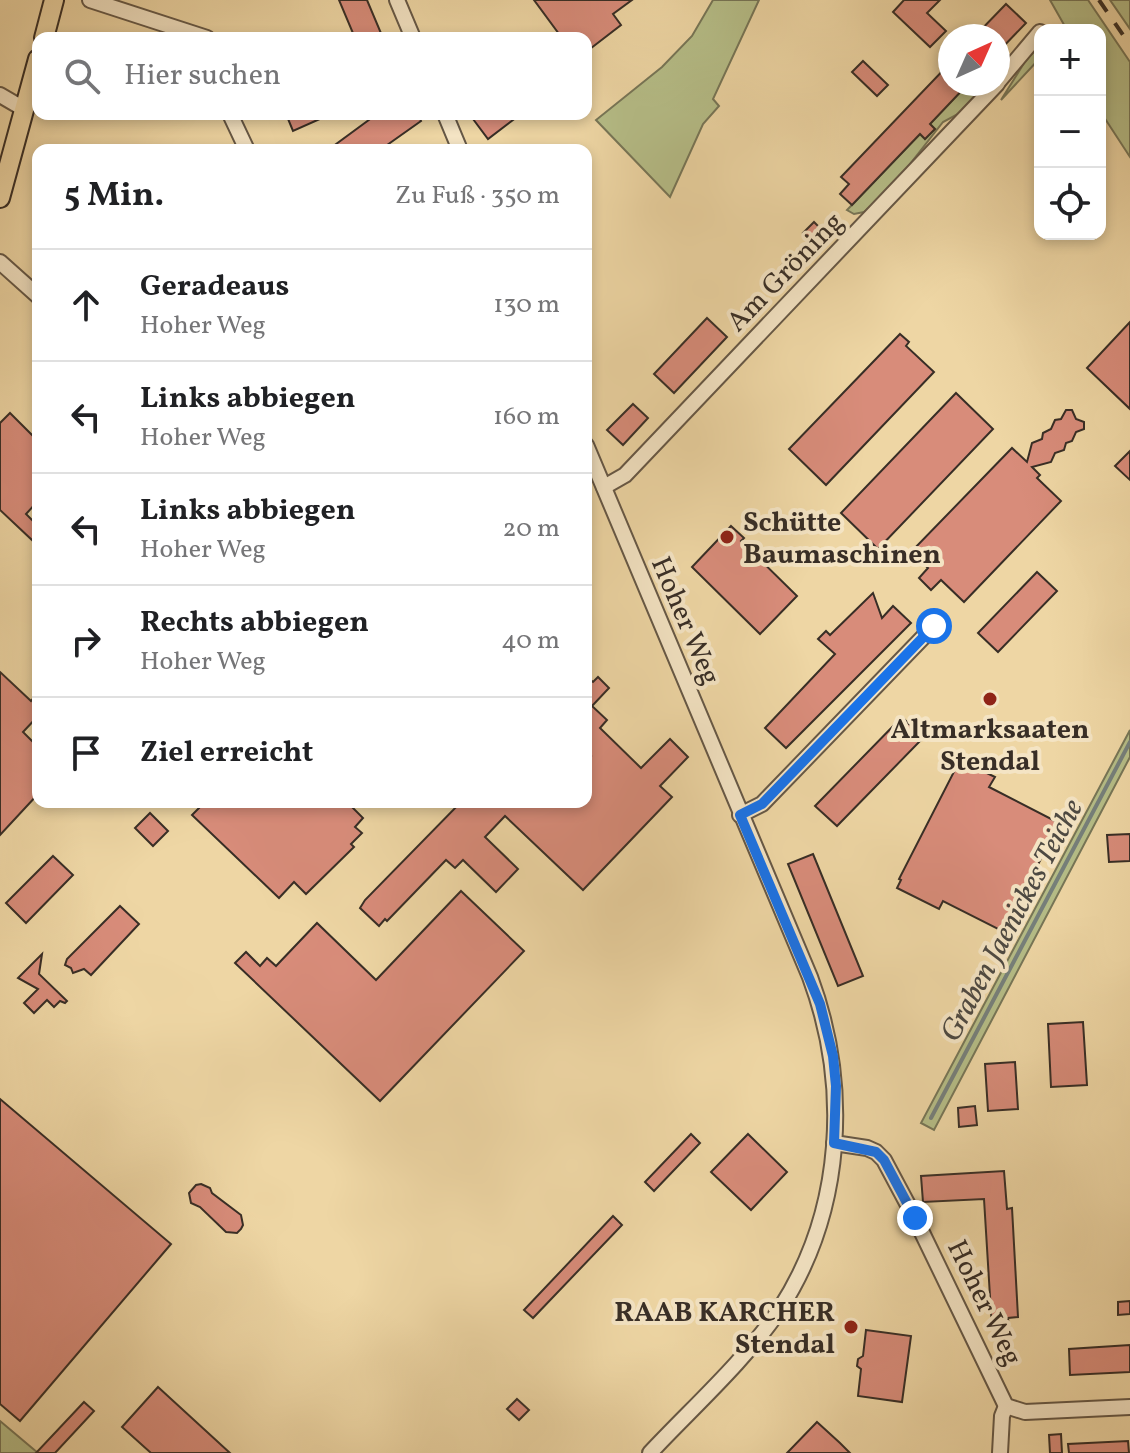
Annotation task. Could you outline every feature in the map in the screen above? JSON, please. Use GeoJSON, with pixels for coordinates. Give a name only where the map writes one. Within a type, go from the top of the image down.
{"type":"FeatureCollection","features":[{"type":"Feature","properties":{"kind":"main road"},"geometry":{"type":"LineString","coordinates":[[46,32],[54,0]]}},
{"type":"Feature","properties":{"kind":"main road"},"geometry":{"type":"LineString","coordinates":[[0,198],[32,80]]}},
{"type":"Feature","properties":{"kind":"street"},"geometry":{"type":"LineString","coordinates":[[90,0],[189,32]]}},
{"type":"Feature","properties":{"kind":"street"},"geometry":{"type":"LineString","coordinates":[[397,0],[410,32]]}},
{"type":"Feature","properties":{"kind":"street","name":"Am Gröning"},"geometry":{"type":"LineString","coordinates":[[1010,68],[1034,39]]}},
{"type":"Feature","properties":{"kind":"street"},"geometry":{"type":"LineString","coordinates":[[0,95],[24,109]]}},
{"type":"Feature","properties":{"kind":"street","name":"Am Gröning"},"geometry":{"type":"LineString","coordinates":[[604,487],[625,475],[985,96]]}},
{"type":"Feature","properties":{"kind":"street"},"geometry":{"type":"LineString","coordinates":[[233,120],[244,144]]}},
{"type":"Feature","properties":{"kind":"street"},"geometry":{"type":"LineString","coordinates":[[448,120],[458,144]]}},
{"type":"Feature","properties":{"kind":"street"},"geometry":{"type":"LineString","coordinates":[[0,262],[32,291]]}},
{"type":"Feature","properties":{"kind":"street","name":"Hoher Weg"},"geometry":{"type":"LineString","coordinates":[[592,459],[820,1004],[833,1056],[836,1086],[834,1143],[821,1221],[795,1284],[778,1312],[751,1345],[650,1453]]}},
{"type":"Feature","properties":{"kind":"street"},"geometry":{"type":"LineString","coordinates":[[740,815],[762,804],[934,626]]}},
{"type":"Feature","properties":{"kind":"street","name":"Hoher Weg"},"geometry":{"type":"LineString","coordinates":[[834,1143],[867,1148],[884,1160],[922,1231],[1006,1406],[1025,1412],[1130,1407]]}},
{"type":"Feature","properties":{"kind":"street"},"geometry":{"type":"LineString","coordinates":[[1000,1453],[1002,1416],[1006,1406]]}},
{"type":"Feature","properties":{"kind":"green space"},"geometry":{"type":"Polygon","coordinates":[[[713,0],[759,0],[713,99],[719,106],[703,124],[670,197],[596,120],[662,67],[692,36],[713,0]]]}},
{"type":"Feature","properties":{"kind":"green space"},"geometry":{"type":"Polygon","coordinates":[[[1050,0],[1088,0],[1104,24],[1064,24],[1050,0]]]}},
{"type":"Feature","properties":{"kind":"green space"},"geometry":{"type":"Polygon","coordinates":[[[1110,0],[1130,0],[1130,29],[1110,0]]]}},
{"type":"Feature","properties":{"kind":"green space"},"geometry":{"type":"Polygon","coordinates":[[[1106,27],[1130,62],[1130,157],[1106,120],[1106,27]]]}},
{"type":"Feature","properties":{"kind":"green space"},"geometry":{"type":"Polygon","coordinates":[[[1034,51],[1034,64],[1010,90],[1010,86],[1034,51]]]}},
{"type":"Feature","properties":{"kind":"green space"},"geometry":{"type":"Polygon","coordinates":[[[957,96],[975,96],[958,114],[943,122],[888,192],[864,212],[854,214],[847,210],[920,134],[925,139],[935,129],[930,124],[957,96]]]}},
{"type":"Feature","properties":{"kind":"green space"},"geometry":{"type":"Polygon","coordinates":[[[1130,730],[1130,757],[934,1130],[921,1123],[1130,730]]]}},
{"type":"Feature","properties":{"kind":"green space"},"geometry":{"type":"Polygon","coordinates":[[[0,1421],[38,1453],[0,1453],[0,1421]]]}},
{"type":"Feature","properties":{"kind":"building"},"geometry":{"type":"Polygon","coordinates":[[[339,0],[367,0],[380,32],[352,32],[339,0]]]}},
{"type":"Feature","properties":{"kind":"building"},"geometry":{"type":"Polygon","coordinates":[[[534,0],[632,0],[613,14],[621,25],[592,47],[592,32],[558,32],[534,0]]]}},
{"type":"Feature","properties":{"kind":"building"},"geometry":{"type":"Polygon","coordinates":[[[904,0],[940,0],[927,13],[939,24],[938,39],[930,47],[893,12],[904,0]]]}},
{"type":"Feature","properties":{"kind":"building"},"geometry":{"type":"Polygon","coordinates":[[[1006,4],[1026,23],[1010,40],[1010,24],[987,24],[1006,4]]]}},
{"type":"Feature","properties":{"kind":"building"},"geometry":{"type":"Polygon","coordinates":[[[863,61],[888,85],[877,96],[852,72],[863,61]]]}},
{"type":"Feature","properties":{"kind":"building"},"geometry":{"type":"Polygon","coordinates":[[[938,76],[938,96],[957,96],[930,124],[935,129],[925,139],[920,134],[852,205],[840,194],[849,184],[841,177],[938,76]]]}},
{"type":"Feature","properties":{"kind":"building"},"geometry":{"type":"Polygon","coordinates":[[[288,120],[318,120],[293,131],[288,120]]]}},
{"type":"Feature","properties":{"kind":"building"},"geometry":{"type":"Polygon","coordinates":[[[369,120],[421,121],[388,144],[336,144],[369,120]]]}},
{"type":"Feature","properties":{"kind":"building"},"geometry":{"type":"Polygon","coordinates":[[[474,120],[513,120],[488,139],[474,120]]]}},
{"type":"Feature","properties":{"kind":"building"},"geometry":{"type":"Polygon","coordinates":[[[814,222],[823,231],[813,242],[803,233],[814,222]]]}},
{"type":"Feature","properties":{"kind":"building"},"geometry":{"type":"Polygon","coordinates":[[[793,254],[803,263],[792,274],[782,265],[793,254]]]}},
{"type":"Feature","properties":{"kind":"building"},"geometry":{"type":"Polygon","coordinates":[[[707,318],[727,337],[674,393],[654,374],[707,318]]]}},
{"type":"Feature","properties":{"kind":"building"},"geometry":{"type":"Polygon","coordinates":[[[1130,322],[1130,409],[1087,368],[1130,322]]]}},
{"type":"Feature","properties":{"kind":"building"},"geometry":{"type":"Polygon","coordinates":[[[900,334],[909,342],[906,346],[934,372],[826,485],[789,449],[900,334]]]}},
{"type":"Feature","properties":{"kind":"building"},"geometry":{"type":"Polygon","coordinates":[[[956,393],[993,429],[878,549],[841,513],[956,393]]]}},
{"type":"Feature","properties":{"kind":"building"},"geometry":{"type":"Polygon","coordinates":[[[633,404],[648,418],[623,445],[607,430],[633,404]]]}},
{"type":"Feature","properties":{"kind":"building"},"geometry":{"type":"Polygon","coordinates":[[[1066,410],[1072,410],[1076,419],[1084,422],[1084,429],[1076,432],[1064,450],[1055,453],[1051,462],[1032,467],[1040,475],[1037,478],[1061,501],[964,602],[941,580],[931,590],[919,578],[928,568],[911,552],[1012,448],[1027,462],[1032,443],[1042,439],[1043,433],[1051,429],[1055,420],[1061,419],[1066,410]]]}},
{"type":"Feature","properties":{"kind":"building"},"geometry":{"type":"Polygon","coordinates":[[[10,413],[32,435],[32,508],[26,514],[32,520],[32,540],[0,510],[0,423],[10,413]]]}},
{"type":"Feature","properties":{"kind":"building"},"geometry":{"type":"Polygon","coordinates":[[[1130,451],[1130,480],[1115,466],[1130,451]]]}},
{"type":"Feature","properties":{"kind":"building"},"geometry":{"type":"Polygon","coordinates":[[[731,526],[744,538],[741,541],[797,596],[760,634],[692,567],[731,526]]]}},
{"type":"Feature","properties":{"kind":"building"},"geometry":{"type":"Polygon","coordinates":[[[1037,572],[1057,591],[998,652],[978,633],[1037,572]]]}},
{"type":"Feature","properties":{"kind":"building"},"geometry":{"type":"Polygon","coordinates":[[[873,593],[882,618],[893,606],[911,623],[786,748],[765,728],[835,654],[818,639],[826,631],[830,635],[873,593]]]}},
{"type":"Feature","properties":{"kind":"building"},"geometry":{"type":"Polygon","coordinates":[[[0,672],[32,700],[32,722],[23,732],[32,741],[32,800],[0,835],[0,672]]]}},
{"type":"Feature","properties":{"kind":"building"},"geometry":{"type":"Polygon","coordinates":[[[598,677],[609,688],[592,706],[592,681],[598,677]]]}},
{"type":"Feature","properties":{"kind":"building"},"geometry":{"type":"Polygon","coordinates":[[[592,706],[607,720],[600,728],[641,768],[670,739],[688,757],[660,786],[672,797],[583,890],[505,816],[485,837],[518,869],[496,892],[463,860],[455,868],[446,860],[379,926],[360,908],[455,808],[592,808],[592,706]]]}},
{"type":"Feature","properties":{"kind":"building"},"geometry":{"type":"Polygon","coordinates":[[[902,717],[923,738],[837,826],[815,806],[902,717]]]}},
{"type":"Feature","properties":{"kind":"building"},"geometry":{"type":"Polygon","coordinates":[[[960,760],[995,777],[989,787],[1059,823],[1004,932],[943,901],[939,909],[897,888],[960,760]]]}},
{"type":"Feature","properties":{"kind":"building"},"geometry":{"type":"Polygon","coordinates":[[[199,808],[353,808],[363,818],[355,827],[362,833],[351,844],[354,847],[306,894],[294,882],[279,898],[192,815],[199,808]]]}},
{"type":"Feature","properties":{"kind":"building"},"geometry":{"type":"Polygon","coordinates":[[[150,813],[168,831],[153,846],[135,828],[150,813]]]}},
{"type":"Feature","properties":{"kind":"building"},"geometry":{"type":"Polygon","coordinates":[[[1130,834],[1130,861],[1109,862],[1107,835],[1130,834]]]}},
{"type":"Feature","properties":{"kind":"building"},"geometry":{"type":"Polygon","coordinates":[[[813,854],[863,976],[838,986],[788,864],[813,854]]]}},
{"type":"Feature","properties":{"kind":"building"},"geometry":{"type":"Polygon","coordinates":[[[53,856],[73,875],[26,923],[6,903],[53,856]]]}},
{"type":"Feature","properties":{"kind":"building"},"geometry":{"type":"Polygon","coordinates":[[[461,891],[524,951],[380,1101],[235,963],[246,952],[260,966],[267,958],[276,966],[317,923],[376,980],[461,891]]]}},
{"type":"Feature","properties":{"kind":"building"},"geometry":{"type":"Polygon","coordinates":[[[120,906],[139,924],[91,975],[84,969],[73,973],[65,965],[67,959],[120,906]]]}},
{"type":"Feature","properties":{"kind":"building"},"geometry":{"type":"Polygon","coordinates":[[[42,954],[39,974],[67,1001],[60,1001],[54,1007],[47,1000],[34,1013],[24,1003],[38,989],[18,978],[42,954]]]}},
{"type":"Feature","properties":{"kind":"building"},"geometry":{"type":"Polygon","coordinates":[[[1083,1022],[1087,1085],[1051,1087],[1048,1024],[1083,1022]]]}},
{"type":"Feature","properties":{"kind":"building"},"geometry":{"type":"Polygon","coordinates":[[[1015,1062],[1018,1109],[988,1111],[985,1064],[1015,1062]]]}},
{"type":"Feature","properties":{"kind":"building"},"geometry":{"type":"Polygon","coordinates":[[[0,1099],[171,1244],[20,1421],[0,1404],[0,1099]]]}},
{"type":"Feature","properties":{"kind":"building"},"geometry":{"type":"Polygon","coordinates":[[[975,1106],[977,1125],[959,1127],[958,1108],[975,1106]]]}},
{"type":"Feature","properties":{"kind":"building"},"geometry":{"type":"Polygon","coordinates":[[[691,1134],[700,1143],[654,1191],[645,1182],[691,1134]]]}},
{"type":"Feature","properties":{"kind":"building"},"geometry":{"type":"Polygon","coordinates":[[[748,1134],[787,1172],[751,1210],[711,1172],[748,1134]]]}},
{"type":"Feature","properties":{"kind":"building"},"geometry":{"type":"Polygon","coordinates":[[[1004,1171],[1007,1209],[1012,1208],[1018,1317],[1008,1318],[1009,1328],[992,1329],[984,1199],[923,1202],[921,1176],[1004,1171]]]}},
{"type":"Feature","properties":{"kind":"building"},"geometry":{"type":"Polygon","coordinates":[[[201,1184],[241,1215],[243,1225],[237,1233],[226,1232],[200,1207],[191,1203],[189,1193],[201,1184]]]}},
{"type":"Feature","properties":{"kind":"building"},"geometry":{"type":"Polygon","coordinates":[[[613,1216],[622,1225],[533,1318],[524,1310],[613,1216]]]}},
{"type":"Feature","properties":{"kind":"building"},"geometry":{"type":"Polygon","coordinates":[[[1130,1301],[1130,1314],[1118,1315],[1118,1302],[1130,1301]]]}},
{"type":"Feature","properties":{"kind":"building"},"geometry":{"type":"Polygon","coordinates":[[[866,1330],[911,1336],[902,1402],[858,1396],[861,1369],[857,1366],[858,1359],[863,1356],[866,1330]]]}},
{"type":"Feature","properties":{"kind":"building"},"geometry":{"type":"Polygon","coordinates":[[[1130,1345],[1130,1372],[1070,1375],[1069,1349],[1130,1345]]]}},
{"type":"Feature","properties":{"kind":"building"},"geometry":{"type":"Polygon","coordinates":[[[158,1387],[230,1453],[151,1453],[122,1427],[158,1387]]]}},
{"type":"Feature","properties":{"kind":"building"},"geometry":{"type":"Polygon","coordinates":[[[517,1399],[529,1410],[519,1420],[507,1409],[517,1399]]]}},
{"type":"Feature","properties":{"kind":"building"},"geometry":{"type":"Polygon","coordinates":[[[84,1402],[94,1411],[55,1453],[36,1453],[84,1402]]]}},
{"type":"Feature","properties":{"kind":"building"},"geometry":{"type":"Polygon","coordinates":[[[817,1422],[840,1443],[850,1453],[787,1453],[817,1422]]]}},
{"type":"Feature","properties":{"kind":"building"},"geometry":{"type":"Polygon","coordinates":[[[1061,1434],[1062,1453],[1050,1453],[1049,1435],[1061,1434]]]}},
{"type":"Feature","properties":{"kind":"building"},"geometry":{"type":"Polygon","coordinates":[[[1128,1441],[1129,1453],[1069,1453],[1068,1444],[1128,1441]]]}},
{"type":"Feature","properties":{"kind":"waterway","name":"Graben Jaenickes Teiche"},"geometry":{"type":"LineString","coordinates":[[931,1118],[1130,742]]}},
{"type":"Feature","properties":{"kind":"railway"},"geometry":{"type":"LineString","coordinates":[[1099,0],[1130,45]]}},
{"type":"Feature","properties":{"kind":"place","name":"Schütte Baumaschinen"},"geometry":{"type":"Point","coordinates":[727,537]}},
{"type":"Feature","properties":{"kind":"place","name":"Altmarksaaten Stendal"},"geometry":{"type":"Point","coordinates":[990,699]}},
{"type":"Feature","properties":{"kind":"place","name":"RAAB KARCHER Stendal"},"geometry":{"type":"Point","coordinates":[851,1327]}},
{"type":"Feature","properties":{"kind":"route"},"geometry":{"type":"LineString","coordinates":[[915,1218],[884,1160],[876,1152],[834,1143],[836,1086],[833,1056],[820,1004],[740,815],[762,804],[934,626]]}}]}
